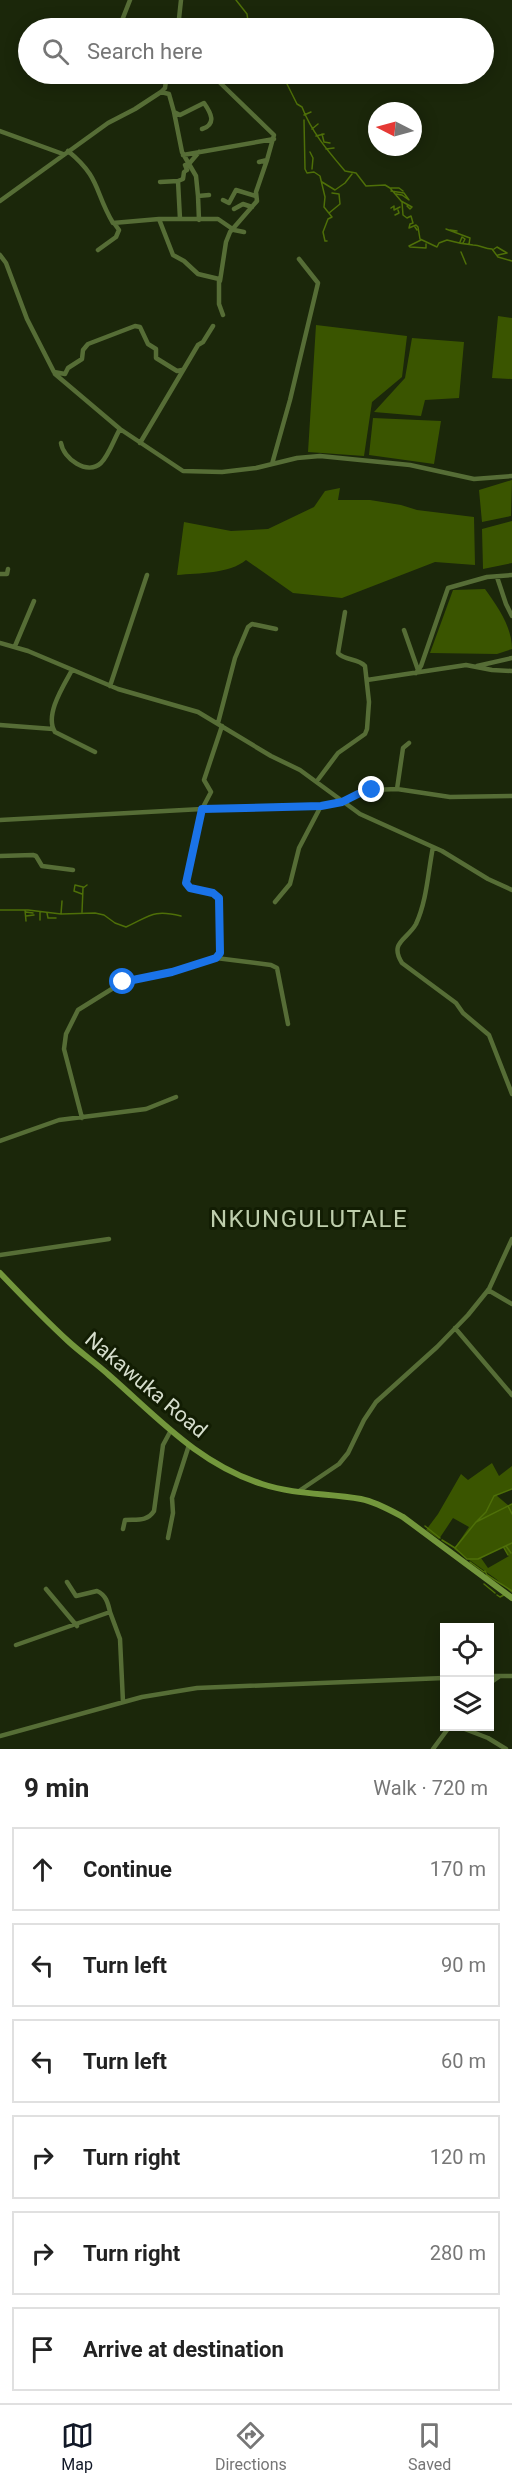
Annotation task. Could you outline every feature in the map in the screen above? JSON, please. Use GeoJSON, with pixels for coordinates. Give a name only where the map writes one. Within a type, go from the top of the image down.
{"type":"FeatureCollection","features":[{"type":"Feature","properties":{"kind":"main road","name":"Nakawuka Road"},"geometry":{"type":"LineString","coordinates":[[0,1273],[68,1341],[110,1376],[170,1432],[189,1445],[235,1473],[261,1484],[297,1493],[363,1499],[386,1508],[403,1517],[512,1598]]}},
{"type":"Feature","properties":{"kind":"street"},"geometry":{"type":"LineString","coordinates":[[122,18],[129,0]]}},
{"type":"Feature","properties":{"kind":"street"},"geometry":{"type":"LineString","coordinates":[[179,18],[181,0]]}},
{"type":"Feature","properties":{"kind":"street"},"geometry":{"type":"LineString","coordinates":[[0,201],[65,152],[108,123],[161,92],[166,84]]}},
{"type":"Feature","properties":{"kind":"street"},"geometry":{"type":"LineString","coordinates":[[221,84],[274,135],[256,196],[257,201],[230,232],[226,242],[219,304],[223,315]]}},
{"type":"Feature","properties":{"kind":"street"},"geometry":{"type":"LineString","coordinates":[[161,92],[169,94],[183,155],[196,176],[200,220]]}},
{"type":"Feature","properties":{"kind":"street"},"geometry":{"type":"LineString","coordinates":[[174,112],[180,115],[204,103],[212,115],[212,122],[208,127],[202,129]]}},
{"type":"Feature","properties":{"kind":"street"},"geometry":{"type":"LineString","coordinates":[[0,131],[65,152],[82,163],[93,176],[107,212],[119,230],[116,237],[98,250]]}},
{"type":"Feature","properties":{"kind":"street"},"geometry":{"type":"LineString","coordinates":[[183,155],[274,139]]}},
{"type":"Feature","properties":{"kind":"street"},"geometry":{"type":"LineString","coordinates":[[160,182],[178,182],[183,178],[187,164],[200,152]]}},
{"type":"Feature","properties":{"kind":"street"},"geometry":{"type":"LineString","coordinates":[[259,162],[267,160]]}},
{"type":"Feature","properties":{"kind":"street"},"geometry":{"type":"LineString","coordinates":[[178,182],[180,219]]}},
{"type":"Feature","properties":{"kind":"street"},"geometry":{"type":"LineString","coordinates":[[223,200],[229,203],[236,190],[256,196]]}},
{"type":"Feature","properties":{"kind":"street"},"geometry":{"type":"LineString","coordinates":[[198,196],[209,195]]}},
{"type":"Feature","properties":{"kind":"street"},"geometry":{"type":"LineString","coordinates":[[234,209],[243,204],[252,207]]}},
{"type":"Feature","properties":{"kind":"street"},"geometry":{"type":"LineString","coordinates":[[114,223],[159,219],[219,219],[234,230],[244,232]]}},
{"type":"Feature","properties":{"kind":"street"},"geometry":{"type":"LineString","coordinates":[[159,219],[173,255],[198,274],[217,278],[220,281]]}},
{"type":"Feature","properties":{"kind":"street"},"geometry":{"type":"LineString","coordinates":[[0,255],[6,263],[36,339],[54,372],[120,429],[176,467],[189,472],[222,472],[320,456],[410,465],[474,479],[512,476]]}},
{"type":"Feature","properties":{"kind":"street"},"geometry":{"type":"LineString","coordinates":[[272,464],[293,391],[318,283],[299,259]]}},
{"type":"Feature","properties":{"kind":"street"},"geometry":{"type":"LineString","coordinates":[[61,380],[68,368],[82,359],[83,350],[88,344],[135,326],[140,327],[148,344],[156,350],[156,358],[177,371],[182,370]]}},
{"type":"Feature","properties":{"kind":"street"},"geometry":{"type":"LineString","coordinates":[[140,443],[182,370],[213,326]]}},
{"type":"Feature","properties":{"kind":"street"},"geometry":{"type":"LineString","coordinates":[[54,372],[65,375]]}},
{"type":"Feature","properties":{"kind":"street"},"geometry":{"type":"LineString","coordinates":[[61,443],[62,449],[74,463],[80,466],[94,466],[102,462],[120,429]]}},
{"type":"Feature","properties":{"kind":"street"},"geometry":{"type":"LineString","coordinates":[[0,574],[7,574],[8,569]]}},
{"type":"Feature","properties":{"kind":"street"},"geometry":{"type":"LineString","coordinates":[[110,686],[147,575]]}},
{"type":"Feature","properties":{"kind":"street"},"geometry":{"type":"LineString","coordinates":[[417,672],[448,588],[512,575]]}},
{"type":"Feature","properties":{"kind":"street"},"geometry":{"type":"LineString","coordinates":[[497,577],[512,616]]}},
{"type":"Feature","properties":{"kind":"street"},"geometry":{"type":"LineString","coordinates":[[15,646],[34,601]]}},
{"type":"Feature","properties":{"kind":"street"},"geometry":{"type":"LineString","coordinates":[[317,782],[338,753],[364,734],[369,721],[364,663],[342,657],[338,653],[345,612]]}},
{"type":"Feature","properties":{"kind":"street"},"geometry":{"type":"LineString","coordinates":[[216,958],[220,953],[219,898],[213,893],[190,888],[186,883],[202,809],[211,792],[204,780],[220,725],[235,658],[248,627],[252,624],[276,629]]}},
{"type":"Feature","properties":{"kind":"street"},"geometry":{"type":"LineString","coordinates":[[404,630],[417,672]]}},
{"type":"Feature","properties":{"kind":"street"},"geometry":{"type":"LineString","coordinates":[[0,643],[15,646],[136,695],[189,708],[317,782],[342,802],[378,824],[433,847],[512,890]]}},
{"type":"Feature","properties":{"kind":"street"},"geometry":{"type":"LineString","coordinates":[[367,680],[455,666],[477,666],[512,658]]}},
{"type":"Feature","properties":{"kind":"street"},"geometry":{"type":"LineString","coordinates":[[477,666],[492,670],[512,671]]}},
{"type":"Feature","properties":{"kind":"street"},"geometry":{"type":"LineString","coordinates":[[53,729],[53,713],[72,670]]}},
{"type":"Feature","properties":{"kind":"street"},"geometry":{"type":"LineString","coordinates":[[0,725],[53,729],[95,752]]}},
{"type":"Feature","properties":{"kind":"street"},"geometry":{"type":"LineString","coordinates":[[397,789],[403,748],[409,743]]}},
{"type":"Feature","properties":{"kind":"street"},"geometry":{"type":"LineString","coordinates":[[0,820],[202,809],[321,806],[342,802],[372,790],[397,789],[450,797],[512,796]]}},
{"type":"Feature","properties":{"kind":"street"},"geometry":{"type":"LineString","coordinates":[[274,902],[290,884],[299,848],[321,806]]}},
{"type":"Feature","properties":{"kind":"street"},"geometry":{"type":"LineString","coordinates":[[433,847],[426,895],[414,928],[398,946],[397,955],[402,963],[456,1003],[463,1013],[489,1035],[512,1094]]}},
{"type":"Feature","properties":{"kind":"street"},"geometry":{"type":"LineString","coordinates":[[0,856],[33,855],[42,866],[73,870]]}},
{"type":"Feature","properties":{"kind":"street"},"geometry":{"type":"LineString","coordinates":[[82,1118],[64,1048],[66,1034],[78,1010],[123,982],[172,972],[216,958],[271,965],[277,968],[288,1024]]}},
{"type":"Feature","properties":{"kind":"street"},"geometry":{"type":"LineString","coordinates":[[0,1141],[59,1120],[146,1109],[176,1097]]}},
{"type":"Feature","properties":{"kind":"street"},"geometry":{"type":"LineString","coordinates":[[0,1255],[109,1239]]}},
{"type":"Feature","properties":{"kind":"street"},"geometry":{"type":"LineString","coordinates":[[297,1493],[339,1464],[348,1453],[364,1420],[376,1402],[437,1347],[488,1290],[512,1240]]}},
{"type":"Feature","properties":{"kind":"street"},"geometry":{"type":"LineString","coordinates":[[488,1290],[512,1304]]}},
{"type":"Feature","properties":{"kind":"street"},"geometry":{"type":"LineString","coordinates":[[455,1328],[512,1395]]}},
{"type":"Feature","properties":{"kind":"street"},"geometry":{"type":"LineString","coordinates":[[123,1528],[125,1520],[141,1520],[154,1511],[163,1445],[170,1432]]}},
{"type":"Feature","properties":{"kind":"street"},"geometry":{"type":"LineString","coordinates":[[168,1538],[173,1513],[172,1498],[189,1445]]}},
{"type":"Feature","properties":{"kind":"street"},"geometry":{"type":"LineString","coordinates":[[67,1582],[76,1596],[97,1591],[101,1593],[110,1612],[120,1639],[123,1702]]}},
{"type":"Feature","properties":{"kind":"street"},"geometry":{"type":"LineString","coordinates":[[46,1589],[76,1626]]}},
{"type":"Feature","properties":{"kind":"street"},"geometry":{"type":"LineString","coordinates":[[16,1645],[76,1626],[110,1612]]}},
{"type":"Feature","properties":{"kind":"street"},"geometry":{"type":"LineString","coordinates":[[494,1676],[512,1676]]}},
{"type":"Feature","properties":{"kind":"street"},"geometry":{"type":"LineString","coordinates":[[494,1680],[500,1676]]}},
{"type":"Feature","properties":{"kind":"street"},"geometry":{"type":"LineString","coordinates":[[0,1736],[163,1693],[218,1686],[440,1678]]}},
{"type":"Feature","properties":{"kind":"street"},"geometry":{"type":"LineString","coordinates":[[433,1749],[446,1731]]}},
{"type":"Feature","properties":{"kind":"street"},"geometry":{"type":"LineString","coordinates":[[470,1731],[488,1738],[506,1749]]}},
{"type":"Feature","properties":{"kind":"green space"},"geometry":{"type":"Polygon","coordinates":[[[498,316],[512,318],[512,379],[492,378],[498,316]]]}},
{"type":"Feature","properties":{"kind":"green space"},"geometry":{"type":"Polygon","coordinates":[[[316,325],[407,336],[402,377],[372,402],[364,456],[308,452],[316,325]]]}},
{"type":"Feature","properties":{"kind":"green space"},"geometry":{"type":"Polygon","coordinates":[[[412,338],[464,342],[459,398],[425,400],[421,416],[374,412],[405,378],[412,338]]]}},
{"type":"Feature","properties":{"kind":"green space"},"geometry":{"type":"Polygon","coordinates":[[[373,418],[441,421],[434,464],[369,455],[373,418]]]}},
{"type":"Feature","properties":{"kind":"green space"},"geometry":{"type":"Polygon","coordinates":[[[512,480],[511,516],[482,522],[479,490],[512,480]]]}},
{"type":"Feature","properties":{"kind":"green space"},"geometry":{"type":"Polygon","coordinates":[[[340,488],[338,500],[370,500],[417,510],[474,517],[475,565],[435,562],[342,598],[293,593],[246,560],[239,565],[222,570],[177,575],[184,522],[231,531],[268,529],[314,507],[325,491],[340,488]]]}},
{"type":"Feature","properties":{"kind":"green space"},"geometry":{"type":"Polygon","coordinates":[[[512,521],[512,563],[483,569],[482,529],[512,521]]]}},
{"type":"Feature","properties":{"kind":"green space"},"geometry":{"type":"Polygon","coordinates":[[[485,589],[507,625],[512,649],[497,654],[430,653],[453,590],[485,589]]]}},
{"type":"Feature","properties":{"kind":"green space"},"geometry":{"type":"Polygon","coordinates":[[[492,1463],[499,1476],[512,1466],[512,1489],[496,1495],[509,1506],[512,1504],[512,1593],[454,1549],[469,1527],[453,1518],[439,1539],[426,1530],[461,1474],[468,1480],[492,1463]],[[503,1547],[481,1558],[488,1568],[509,1556],[503,1547]]]}},
{"type":"Feature","properties":{"kind":"waterway"},"geometry":{"type":"LineString","coordinates":[[236,0],[248,18]]}},
{"type":"Feature","properties":{"kind":"waterway"},"geometry":{"type":"LineString","coordinates":[[287,84],[315,132],[338,163],[345,171],[356,173],[366,186],[385,185],[390,188],[402,202],[403,215],[407,218],[411,216],[413,223],[409,228],[416,225],[418,227],[420,239],[437,247],[439,243],[447,240],[492,249],[498,257],[512,261]]}},
{"type":"Feature","properties":{"kind":"waterway"},"geometry":{"type":"LineString","coordinates":[[304,115],[311,112]]}},
{"type":"Feature","properties":{"kind":"waterway"},"geometry":{"type":"LineString","coordinates":[[304,120],[305,169],[307,173],[314,172],[320,176],[325,197],[324,207],[332,217],[328,219],[323,232],[325,241],[327,241]]}},
{"type":"Feature","properties":{"kind":"waterway"},"geometry":{"type":"LineString","coordinates":[[312,129],[318,124]]}},
{"type":"Feature","properties":{"kind":"waterway"},"geometry":{"type":"LineString","coordinates":[[322,134],[324,142],[330,143]]}},
{"type":"Feature","properties":{"kind":"waterway"},"geometry":{"type":"LineString","coordinates":[[316,136],[324,134]]}},
{"type":"Feature","properties":{"kind":"waterway"},"geometry":{"type":"LineString","coordinates":[[326,149],[334,148]]}},
{"type":"Feature","properties":{"kind":"waterway"},"geometry":{"type":"LineString","coordinates":[[310,152],[313,158],[312,169]]}},
{"type":"Feature","properties":{"kind":"waterway"},"geometry":{"type":"LineString","coordinates":[[322,182],[335,190],[352,174]]}},
{"type":"Feature","properties":{"kind":"waterway"},"geometry":{"type":"LineString","coordinates":[[391,188],[399,188],[403,191]]}},
{"type":"Feature","properties":{"kind":"waterway"},"geometry":{"type":"LineString","coordinates":[[391,191],[404,193],[409,200],[396,194]]}},
{"type":"Feature","properties":{"kind":"waterway"},"geometry":{"type":"LineString","coordinates":[[329,213],[340,204],[339,194],[332,193]]}},
{"type":"Feature","properties":{"kind":"waterway"},"geometry":{"type":"LineString","coordinates":[[401,201],[412,207],[410,209],[407,206]]}},
{"type":"Feature","properties":{"kind":"waterway"},"geometry":{"type":"LineString","coordinates":[[391,208],[394,206],[394,209]]}},
{"type":"Feature","properties":{"kind":"waterway"},"geometry":{"type":"LineString","coordinates":[[394,210],[400,207]]}},
{"type":"Feature","properties":{"kind":"waterway"},"geometry":{"type":"LineString","coordinates":[[395,215],[399,213],[398,210]]}},
{"type":"Feature","properties":{"kind":"waterway"},"geometry":{"type":"LineString","coordinates":[[446,229],[470,238],[469,244]]}},
{"type":"Feature","properties":{"kind":"waterway"},"geometry":{"type":"LineString","coordinates":[[450,230],[457,231]]}},
{"type":"Feature","properties":{"kind":"waterway"},"geometry":{"type":"LineString","coordinates":[[460,242],[462,237],[465,239],[463,243]]}},
{"type":"Feature","properties":{"kind":"waterway"},"geometry":{"type":"LineString","coordinates":[[421,240],[409,246],[426,248],[426,244]]}},
{"type":"Feature","properties":{"kind":"waterway"},"geometry":{"type":"LineString","coordinates":[[494,249],[497,247],[507,253],[498,255]]}},
{"type":"Feature","properties":{"kind":"waterway"},"geometry":{"type":"LineString","coordinates":[[461,252],[466,264]]}},
{"type":"Feature","properties":{"kind":"waterway"},"geometry":{"type":"LineString","coordinates":[[82,894],[74,891],[75,885],[83,887]]}},
{"type":"Feature","properties":{"kind":"waterway"},"geometry":{"type":"LineString","coordinates":[[82,912],[83,888],[87,885]]}},
{"type":"Feature","properties":{"kind":"waterway"},"geometry":{"type":"LineString","coordinates":[[61,914],[62,901]]}},
{"type":"Feature","properties":{"kind":"waterway"},"geometry":{"type":"LineString","coordinates":[[0,910],[28,910],[61,914],[95,913],[104,915],[126,927],[158,914],[181,916]]}},
{"type":"Feature","properties":{"kind":"waterway"},"geometry":{"type":"LineString","coordinates":[[25,910],[26,921]]}},
{"type":"Feature","properties":{"kind":"waterway"},"geometry":{"type":"LineString","coordinates":[[26,912],[33,913]]}},
{"type":"Feature","properties":{"kind":"waterway"},"geometry":{"type":"LineString","coordinates":[[40,912],[40,920]]}},
{"type":"Feature","properties":{"kind":"waterway"},"geometry":{"type":"LineString","coordinates":[[47,913],[48,918],[56,918]]}},
{"type":"Feature","properties":{"kind":"waterway"},"geometry":{"type":"LineString","coordinates":[[26,916],[34,915]]}},
{"type":"Feature","properties":{"kind":"waterway"},"geometry":{"type":"LineString","coordinates":[[477,1521],[486,1512],[494,1496],[512,1489]]}},
{"type":"Feature","properties":{"kind":"waterway"},"geometry":{"type":"LineString","coordinates":[[442,1540],[455,1548],[476,1522],[512,1504]]}},
{"type":"Feature","properties":{"kind":"waterway"},"geometry":{"type":"LineString","coordinates":[[508,1506],[512,1514]]}},
{"type":"Feature","properties":{"kind":"waterway"},"geometry":{"type":"LineString","coordinates":[[425,1526],[440,1538]]}},
{"type":"Feature","properties":{"kind":"waterway"},"geometry":{"type":"LineString","coordinates":[[455,1548],[467,1559],[478,1559],[512,1543]]}},
{"type":"Feature","properties":{"kind":"waterway"},"geometry":{"type":"LineString","coordinates":[[506,1546],[511,1553]]}},
{"type":"Feature","properties":{"kind":"waterway"},"geometry":{"type":"LineString","coordinates":[[504,1548],[508,1555]]}},
{"type":"Feature","properties":{"kind":"waterway"},"geometry":{"type":"LineString","coordinates":[[470,1562],[484,1572]]}},
{"type":"Feature","properties":{"kind":"waterway"},"geometry":{"type":"LineString","coordinates":[[485,1571],[487,1575],[512,1591]]}},
{"type":"Feature","properties":{"kind":"waterway"},"geometry":{"type":"LineString","coordinates":[[484,1584],[495,1593]]}},
{"type":"Feature","properties":{"kind":"waterway"},"geometry":{"type":"LineString","coordinates":[[497,1595],[500,1597],[504,1595]]}},
{"type":"Feature","properties":{"kind":"district","name":"NKUNGULUTALE"},"geometry":{"type":"Point","coordinates":[309,1219]}},
{"type":"Feature","properties":{"kind":"route"},"geometry":{"type":"LineString","coordinates":[[123,982],[172,972],[216,958],[220,953],[219,898],[213,893],[190,888],[186,883],[202,809],[321,806],[342,802],[372,790]]}}]}
